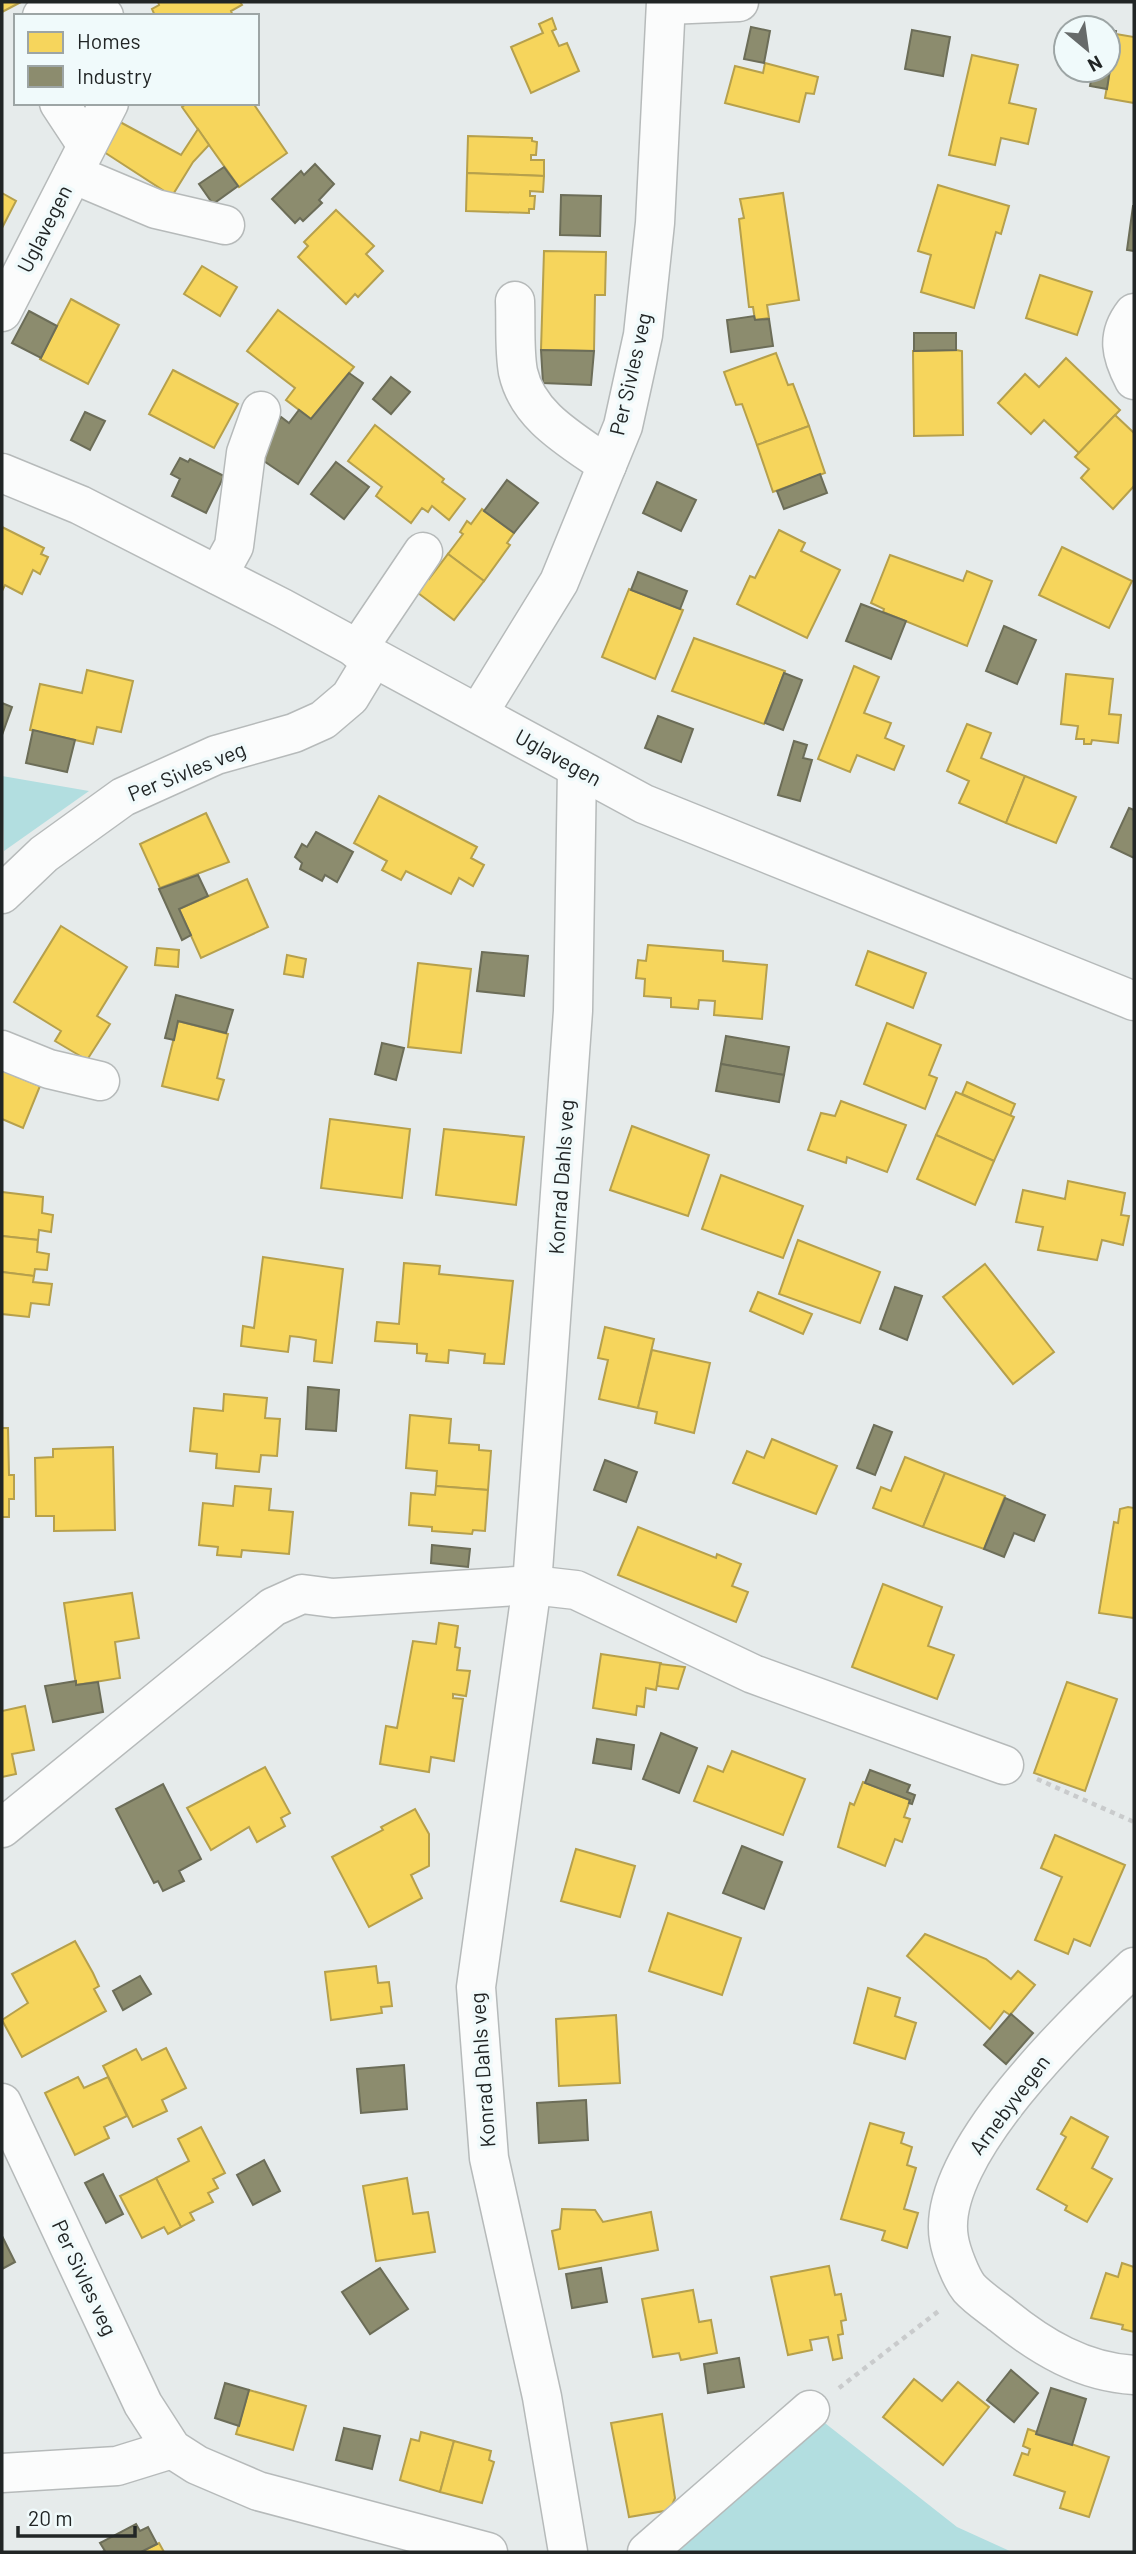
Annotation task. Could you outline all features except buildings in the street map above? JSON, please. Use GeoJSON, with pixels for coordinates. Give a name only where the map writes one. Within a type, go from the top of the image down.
{"type":"FeatureCollection","features":[{"type":"Feature","properties":{"kind":"street"},"geometry":{"type":"LineString","coordinates":[[45,14],[65,2]]}},
{"type":"Feature","properties":{"kind":"street"},"geometry":{"type":"LineString","coordinates":[[85,2],[101,14]]}},
{"type":"Feature","properties":{"kind":"street"},"geometry":{"type":"LineString","coordinates":[[666,3],[739,2]]}},
{"type":"Feature","properties":{"kind":"street","name":"Per Sivles veg"},"geometry":{"type":"LineString","coordinates":[[479,712],[559,582],[623,426],[643,335],[655,223],[666,3]]}},
{"type":"Feature","properties":{"kind":"street"},"geometry":{"type":"LineString","coordinates":[[60,105],[80,159],[156,209],[225,225]]}},
{"type":"Feature","properties":{"kind":"street","name":"Uglavegen"},"geometry":{"type":"LineString","coordinates":[[2,313],[107,105]]}},
{"type":"Feature","properties":{"kind":"street"},"geometry":{"type":"LineString","coordinates":[[515,301],[518,370],[525,396],[547,422],[607,465]]}},
{"type":"Feature","properties":{"kind":"street"},"geometry":{"type":"LineString","coordinates":[[1134,313],[1125,324],[1120,341],[1124,362],[1134,380]]}},
{"type":"Feature","properties":{"kind":"street"},"geometry":{"type":"LineString","coordinates":[[218,575],[234,546],[246,453],[261,411]]}},
{"type":"Feature","properties":{"kind":"street","name":"Uglavegen"},"geometry":{"type":"LineString","coordinates":[[2,473],[80,505],[218,575],[365,655],[479,712],[644,804],[1134,1001]]}},
{"type":"Feature","properties":{"kind":"street","name":"Per Sivles veg"},"geometry":{"type":"LineString","coordinates":[[2,894],[44,854],[86,820],[123,797],[216,755],[294,733],[323,720],[350,697],[365,655],[423,552]]}},
{"type":"Feature","properties":{"kind":"street","name":"Konrad Dahls veg"},"geometry":{"type":"LineString","coordinates":[[568,2552],[542,2397],[489,2158],[476,1987],[532,1585],[573,1011],[577,769]]}},
{"type":"Feature","properties":{"kind":"street"},"geometry":{"type":"LineString","coordinates":[[2,1050],[49,1069],[100,1081]]}},
{"type":"Feature","properties":{"kind":"street"},"geometry":{"type":"LineString","coordinates":[[2,1828],[273,1606],[302,1594],[333,1598],[532,1585],[576,1590],[753,1674],[1004,1765]]}},
{"type":"Feature","properties":{"kind":"street","name":"Arnebyvegen"},"geometry":{"type":"LineString","coordinates":[[1134,1966],[1065,2033],[973,2149],[953,2192],[948,2240],[969,2287],[1024,2333],[1068,2360],[1110,2374],[1134,2375]]}},
{"type":"Feature","properties":{"kind":"street","name":"Per Sivles veg"},"geometry":{"type":"LineString","coordinates":[[2,2103],[143,2404],[172,2449],[197,2465],[258,2491],[488,2552]]}},
{"type":"Feature","properties":{"kind":"street"},"geometry":{"type":"LineString","coordinates":[[647,2552],[810,2410]]}},
{"type":"Feature","properties":{"kind":"street"},"geometry":{"type":"LineString","coordinates":[[2,2473],[117,2466],[172,2449]]}},
{"type":"Feature","properties":{"kind":"path"},"geometry":{"type":"LineString","coordinates":[[1004,1765],[1134,1822]]}},
{"type":"Feature","properties":{"kind":"path"},"geometry":{"type":"LineString","coordinates":[[810,2410],[969,2287]]}},
{"type":"Feature","properties":{"kind":"shaded area"},"geometry":{"type":"Polygon","coordinates":[[[2,776],[89,791],[4,851],[2,776]]]}},
{"type":"Feature","properties":{"kind":"shaded area"},"geometry":{"type":"Polygon","coordinates":[[[816,2416],[957,2527],[1012,2552],[662,2552],[816,2416]]]}}]}
